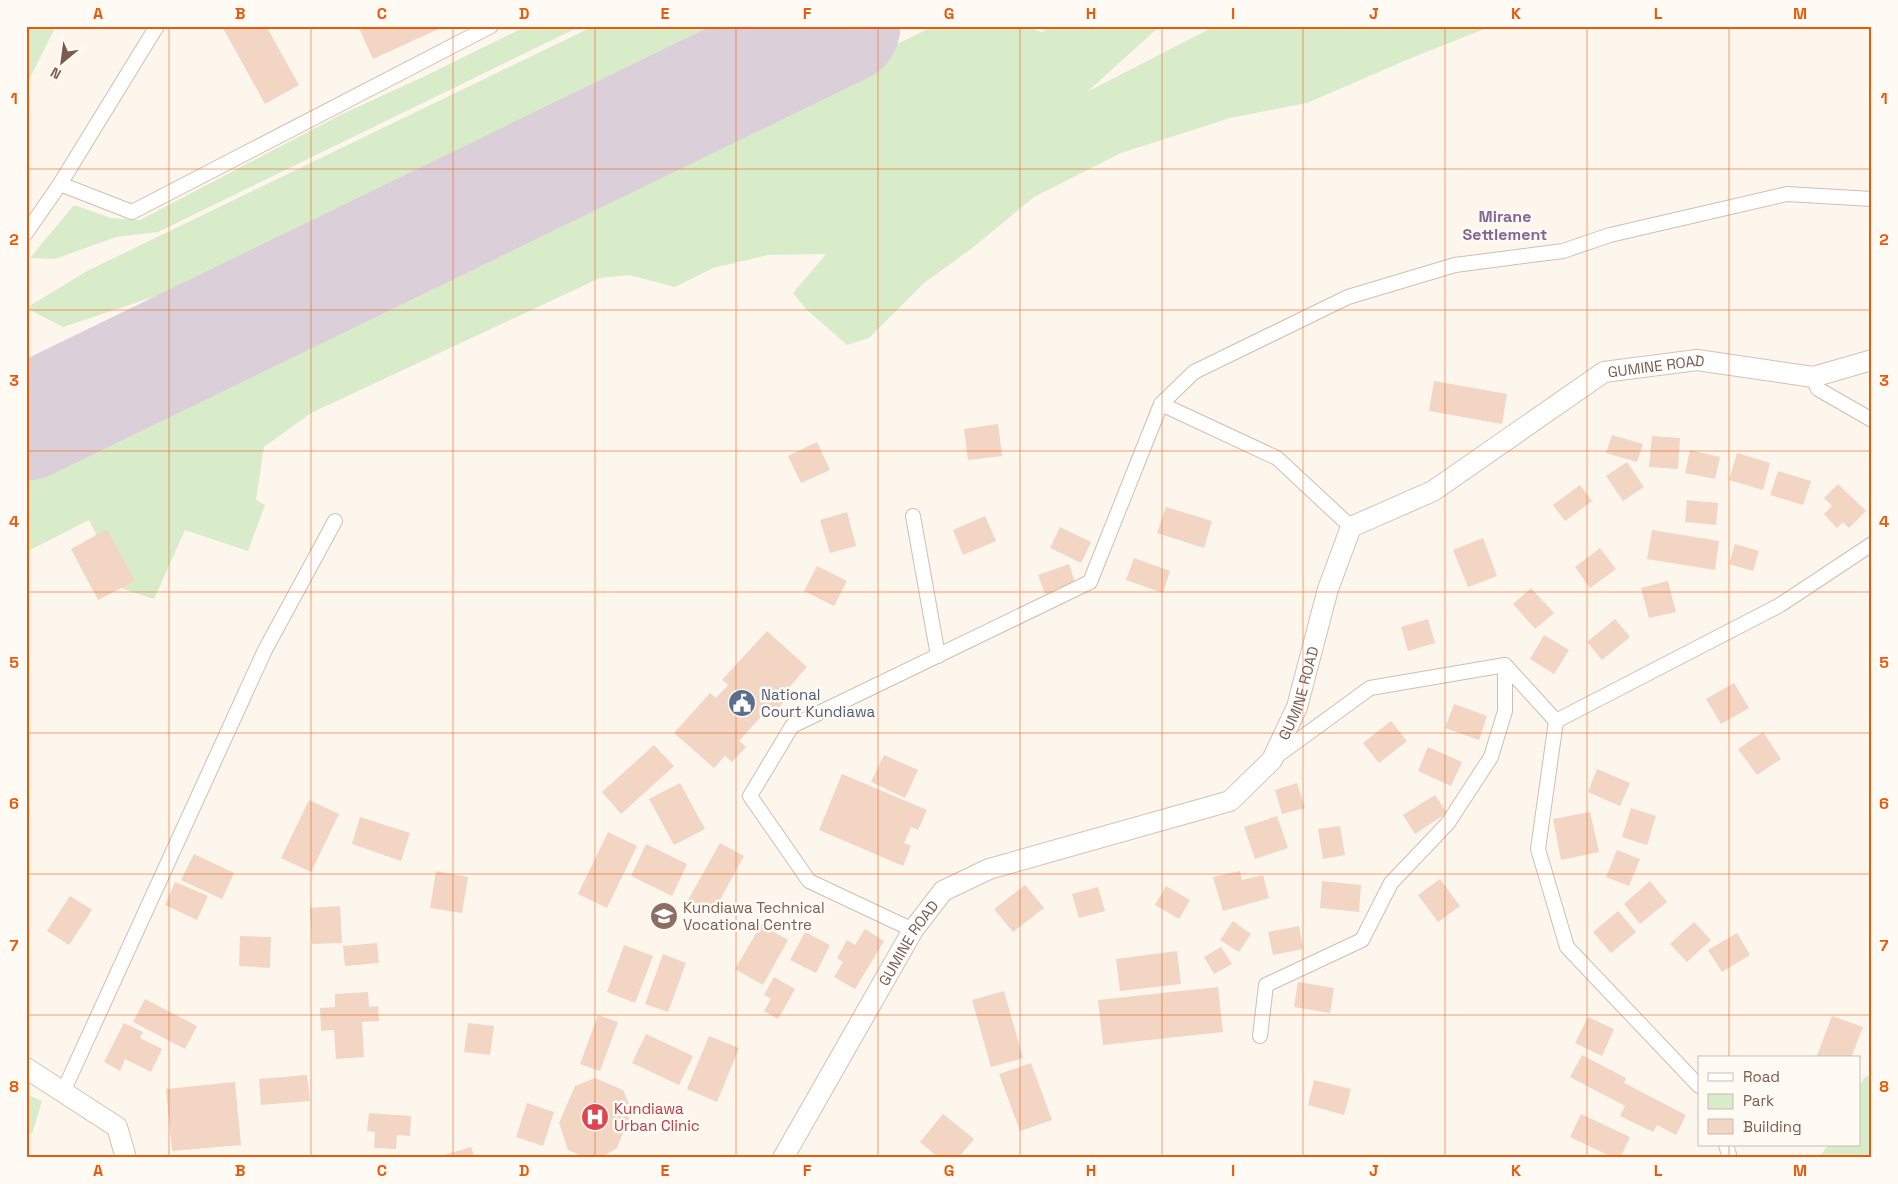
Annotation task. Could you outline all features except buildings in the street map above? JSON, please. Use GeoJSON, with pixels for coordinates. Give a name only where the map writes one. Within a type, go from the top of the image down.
{"type":"FeatureCollection","features":[{"type":"Feature","properties":{"kind":"main road","name":"GUMINE ROAD"},"geometry":{"type":"LineString","coordinates":[[783,1158],[913,930],[943,891],[989,869],[1230,801],[1272,760],[1297,707],[1328,589],[1351,527],[1433,491],[1604,372],[1697,360],[1813,377],[1872,360]]}},
{"type":"Feature","properties":{"kind":"main road"},"geometry":{"type":"LineString","coordinates":[[26,1068],[117,1127],[126,1158]]}},
{"type":"Feature","properties":{"kind":"street"},"geometry":{"type":"LineString","coordinates":[[26,233],[60,184],[157,26]]}},
{"type":"Feature","properties":{"kind":"street"},"geometry":{"type":"LineString","coordinates":[[60,184],[132,212],[491,26]]}},
{"type":"Feature","properties":{"kind":"street"},"geometry":{"type":"LineString","coordinates":[[913,930],[809,881],[750,796],[792,726],[1090,582],[1161,404],[1194,372],[1348,297],[1455,265],[1563,251],[1610,235],[1787,194],[1872,200]]}},
{"type":"Feature","properties":{"kind":"street"},"geometry":{"type":"LineString","coordinates":[[1813,377],[1818,389],[1872,420]]}},
{"type":"Feature","properties":{"kind":"street"},"geometry":{"type":"LineString","coordinates":[[1161,404],[1277,458],[1351,527]]}},
{"type":"Feature","properties":{"kind":"street"},"geometry":{"type":"LineString","coordinates":[[913,516],[938,656]]}},
{"type":"Feature","properties":{"kind":"street"},"geometry":{"type":"LineString","coordinates":[[63,1092],[264,650],[335,521]]}},
{"type":"Feature","properties":{"kind":"street"},"geometry":{"type":"LineString","coordinates":[[1556,721],[1780,605],[1872,544]]}},
{"type":"Feature","properties":{"kind":"street"},"geometry":{"type":"LineString","coordinates":[[1272,760],[1370,688],[1505,665]]}},
{"type":"Feature","properties":{"kind":"street"},"geometry":{"type":"LineString","coordinates":[[1505,665],[1556,721]]}},
{"type":"Feature","properties":{"kind":"street"},"geometry":{"type":"LineString","coordinates":[[1260,1036],[1266,985],[1362,940],[1391,883],[1448,823],[1492,758],[1504,711],[1505,665]]}},
{"type":"Feature","properties":{"kind":"street"},"geometry":{"type":"LineString","coordinates":[[1556,721],[1538,849],[1566,947],[1698,1085]]}},
{"type":"Feature","properties":{"kind":"street"},"geometry":{"type":"LineString","coordinates":[[1726,1146],[1730,1158]]}},
{"type":"Feature","properties":{"kind":"green space"},"geometry":{"type":"Polygon","coordinates":[[[26,26],[56,26],[26,86],[26,26]]]}},
{"type":"Feature","properties":{"kind":"green space"},"geometry":{"type":"Polygon","coordinates":[[[527,26],[581,26],[158,232],[116,237],[55,259],[30,258],[74,205],[111,218],[140,220],[340,115],[527,26]]]}},
{"type":"Feature","properties":{"kind":"green space"},"geometry":{"type":"Polygon","coordinates":[[[594,26],[722,26],[425,174],[165,293],[63,327],[26,308],[87,271],[594,26]]]}},
{"type":"Feature","properties":{"kind":"green space"},"geometry":{"type":"Polygon","coordinates":[[[934,26],[1024,26],[1042,32],[1053,26],[1160,26],[1087,92],[1215,26],[1492,26],[1411,58],[1307,103],[1230,118],[1121,153],[1034,197],[971,249],[924,283],[869,338],[847,345],[806,309],[793,293],[826,254],[768,255],[713,268],[675,287],[629,275],[600,278],[311,413],[264,447],[256,500],[265,505],[248,551],[185,530],[154,599],[123,589],[89,520],[26,552],[26,468],[934,26]]]}},
{"type":"Feature","properties":{"kind":"green space"},"geometry":{"type":"Polygon","coordinates":[[[1872,1073],[1872,1158],[1819,1158],[1827,1146],[1860,1146],[1860,1085],[1864,1078],[1872,1073]]]}},
{"type":"Feature","properties":{"kind":"green space"},"geometry":{"type":"Polygon","coordinates":[[[26,1094],[42,1101],[32,1134],[26,1132],[26,1094]]]}},
{"type":"Feature","properties":{"kind":"runway"},"geometry":{"type":"LineString","coordinates":[[26,423],[843,26]]}},
{"type":"Feature","properties":{"kind":"place","name":"National Court Kundiawa"},"geometry":{"type":"Point","coordinates":[742,703]}},
{"type":"Feature","properties":{"kind":"place","name":"Kundiawa Technical Vocational Centre"},"geometry":{"type":"Point","coordinates":[664,916]}},
{"type":"Feature","properties":{"kind":"place","name":"Kundiawa Urban Clinic"},"geometry":{"type":"Point","coordinates":[595,1117]}},
{"type":"Feature","properties":{"kind":"district","name":"Mirane Settlement"},"geometry":{"type":"Point","coordinates":[1505,225]}}]}
